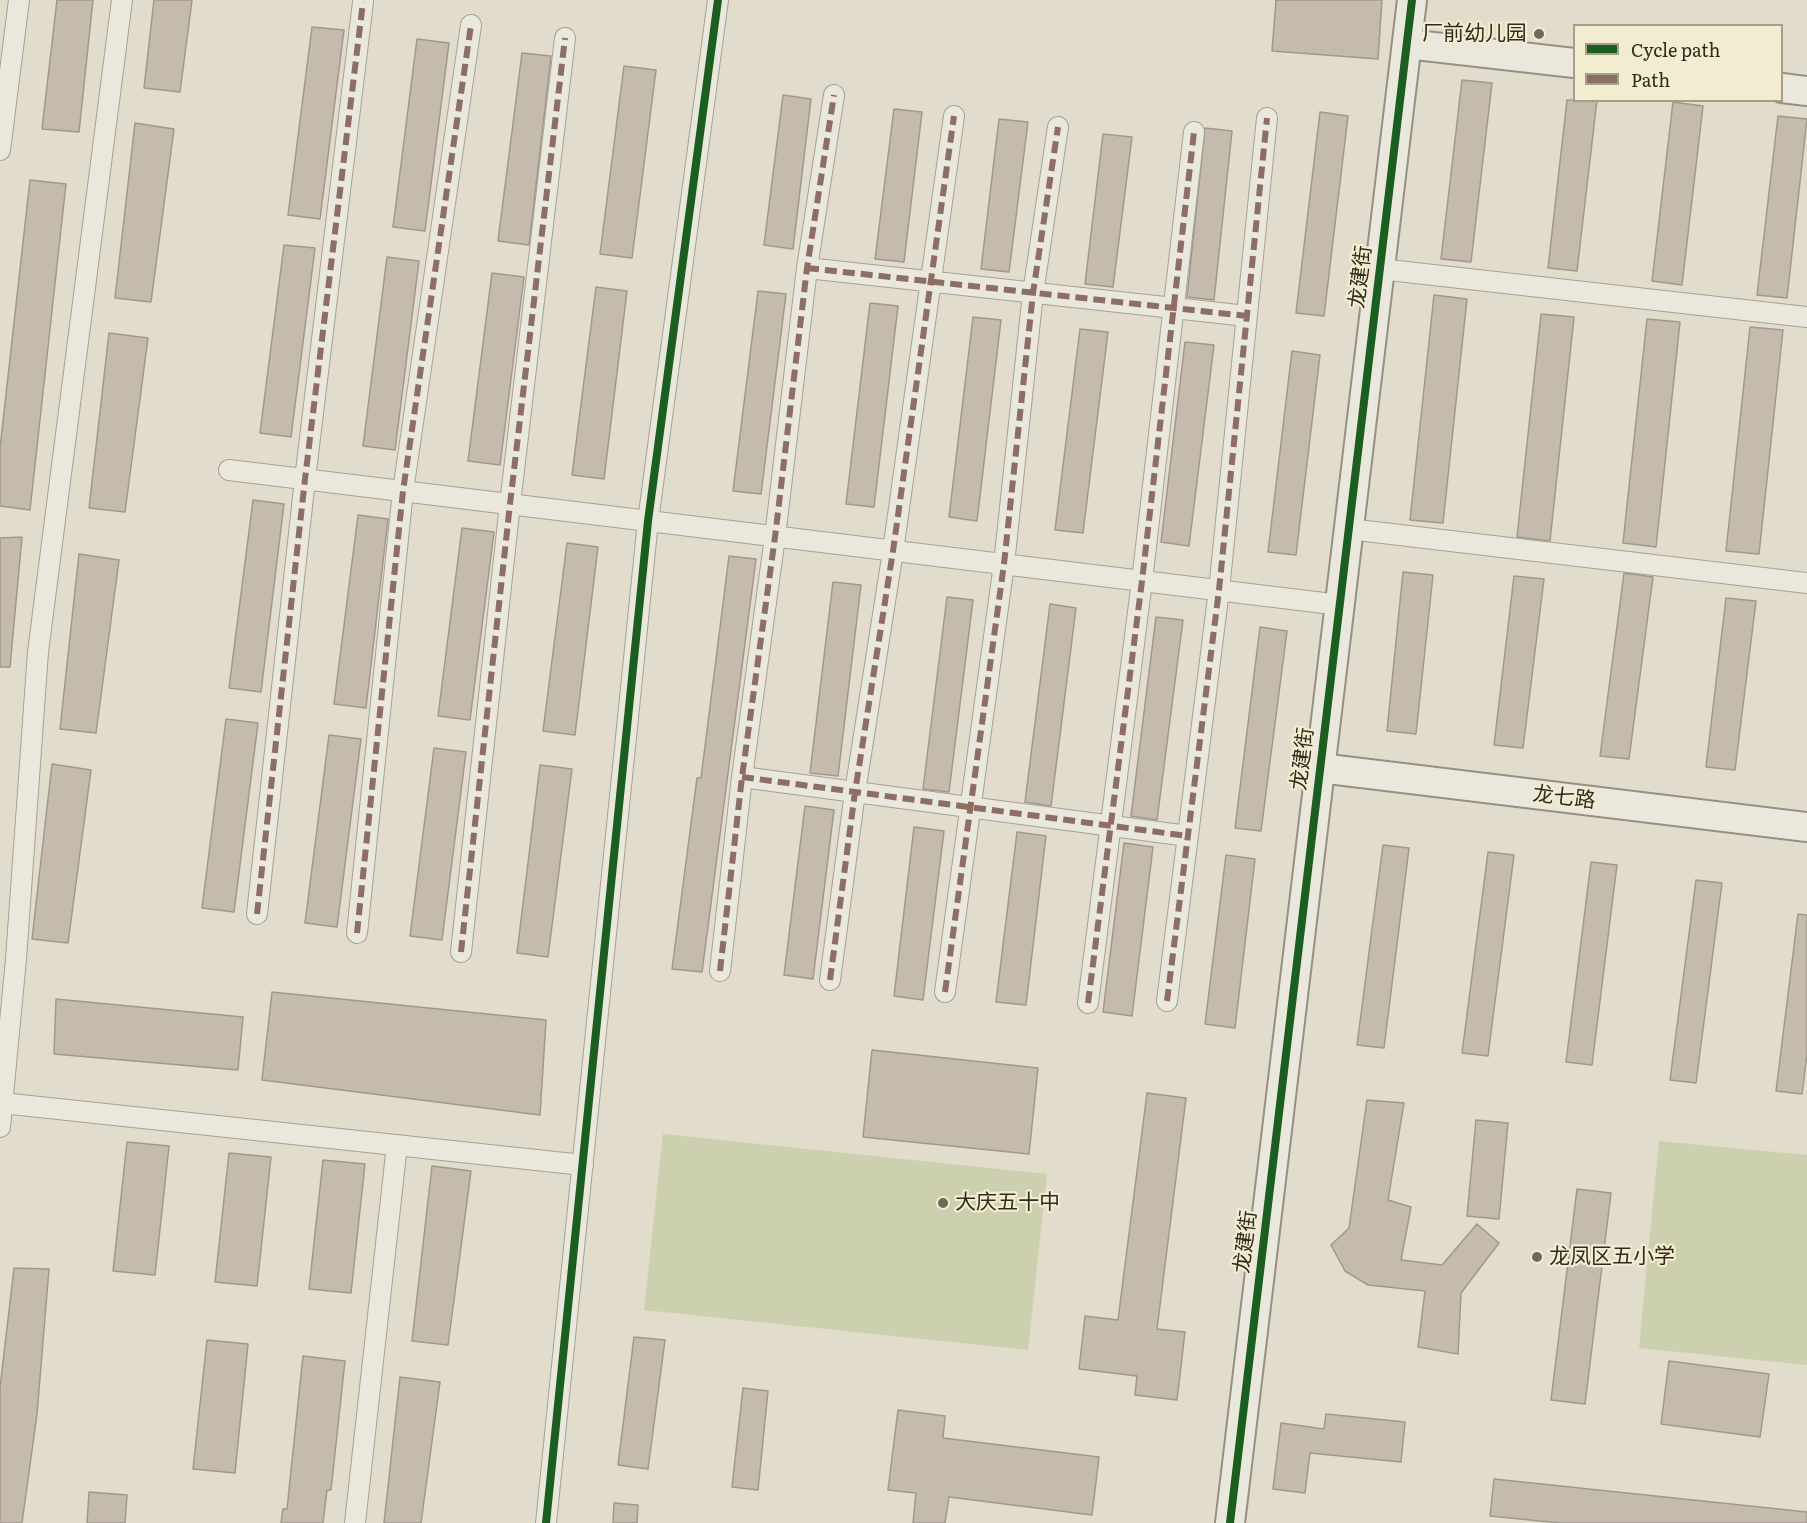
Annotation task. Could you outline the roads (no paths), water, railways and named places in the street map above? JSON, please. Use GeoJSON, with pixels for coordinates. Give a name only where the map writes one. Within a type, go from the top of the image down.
{"type":"FeatureCollection","features":[{"type":"Feature","properties":{"kind":"street"},"geometry":{"type":"LineString","coordinates":[[0,150],[19,0]]}},
{"type":"Feature","properties":{"kind":"street"},"geometry":{"type":"LineString","coordinates":[[0,1128],[8,959],[38,652],[122,0]]}},
{"type":"Feature","properties":{"kind":"street"},"geometry":{"type":"LineString","coordinates":[[546,1523],[648,521],[718,0]]}},
{"type":"Feature","properties":{"kind":"street","name":"龙建街"},"geometry":{"type":"LineString","coordinates":[[1230,1523],[1412,0]]}},
{"type":"Feature","properties":{"kind":"street"},"geometry":{"type":"LineString","coordinates":[[257,914],[305,479],[363,2]]}},
{"type":"Feature","properties":{"kind":"street"},"geometry":{"type":"LineString","coordinates":[[357,933],[403,491],[471,25]]}},
{"type":"Feature","properties":{"kind":"street"},"geometry":{"type":"LineString","coordinates":[[461,952],[510,504],[565,38]]}},
{"type":"Feature","properties":{"kind":"street"},"geometry":{"type":"LineString","coordinates":[[1407,44],[1573,63]]}},
{"type":"Feature","properties":{"kind":"street"},"geometry":{"type":"LineString","coordinates":[[1783,88],[1807,91]]}},
{"type":"Feature","properties":{"kind":"street"},"geometry":{"type":"LineString","coordinates":[[720,971],[742,777],[775,537],[807,268],[834,95]]}},
{"type":"Feature","properties":{"kind":"street"},"geometry":{"type":"LineString","coordinates":[[830,980],[855,792],[893,551],[954,116]]}},
{"type":"Feature","properties":{"kind":"street"},"geometry":{"type":"LineString","coordinates":[[1167,1001],[1219,590],[1267,118]]}},
{"type":"Feature","properties":{"kind":"street"},"geometry":{"type":"LineString","coordinates":[[945,992],[1004,564],[1033,293],[1058,127]]}},
{"type":"Feature","properties":{"kind":"street"},"geometry":{"type":"LineString","coordinates":[[1088,1003],[1142,581],[1194,132]]}},
{"type":"Feature","properties":{"kind":"street"},"geometry":{"type":"LineString","coordinates":[[807,268],[1247,316]]}},
{"type":"Feature","properties":{"kind":"street"},"geometry":{"type":"LineString","coordinates":[[1380,269],[1807,317]]}},
{"type":"Feature","properties":{"kind":"street"},"geometry":{"type":"LineString","coordinates":[[229,470],[1340,605]]}},
{"type":"Feature","properties":{"kind":"street"},"geometry":{"type":"LineString","coordinates":[[1349,529],[1807,583]]}},
{"type":"Feature","properties":{"kind":"street","name":"龙七路"},"geometry":{"type":"LineString","coordinates":[[1320,768],[1807,827]]}},
{"type":"Feature","properties":{"kind":"street"},"geometry":{"type":"LineString","coordinates":[[742,777],[1188,836]]}},
{"type":"Feature","properties":{"kind":"street"},"geometry":{"type":"LineString","coordinates":[[2,1103],[583,1165]]}},
{"type":"Feature","properties":{"kind":"street"},"geometry":{"type":"LineString","coordinates":[[355,1523],[397,1145]]}},
{"type":"Feature","properties":{"kind":"place","name":"厂前幼儿园"},"geometry":{"type":"Point","coordinates":[1539,34]}},
{"type":"Feature","properties":{"kind":"place","name":"大庆五十中"},"geometry":{"type":"Point","coordinates":[943,1203]}},
{"type":"Feature","properties":{"kind":"place","name":"龙凤区五小学"},"geometry":{"type":"Point","coordinates":[1537,1257]}}]}
